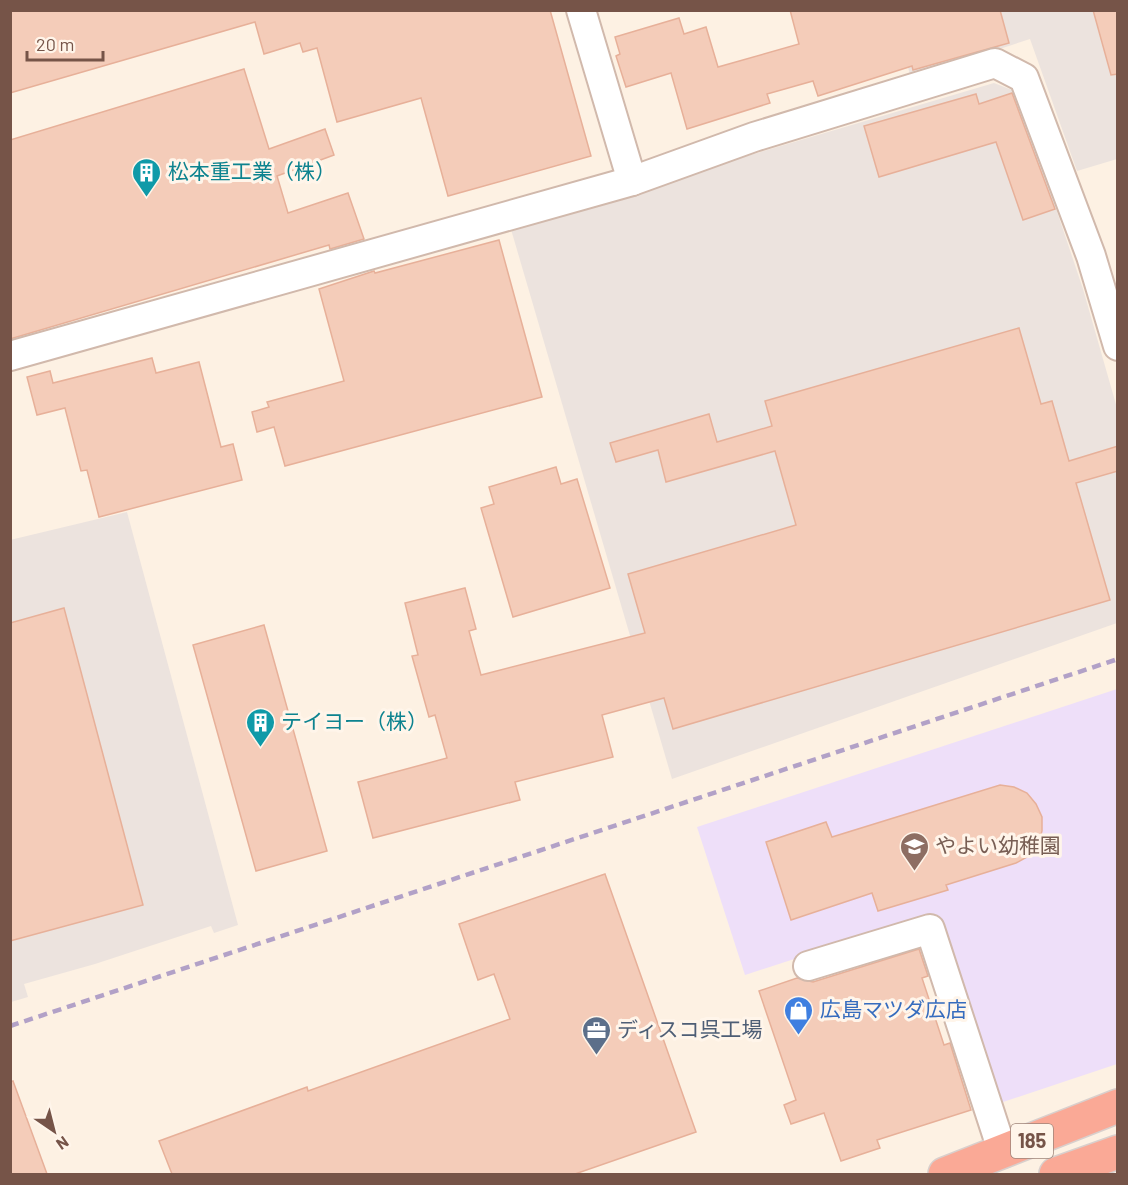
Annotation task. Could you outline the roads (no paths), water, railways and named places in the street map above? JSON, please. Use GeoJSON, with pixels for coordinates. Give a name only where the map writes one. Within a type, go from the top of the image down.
{"type":"FeatureCollection","features":[{"type":"Feature","properties":{"kind":"highway","name":"185"},"geometry":{"type":"LineString","coordinates":[[945,1174],[1004,1153],[1118,1106]]}},
{"type":"Feature","properties":{"kind":"highway","name":"185"},"geometry":{"type":"LineString","coordinates":[[1056,1174],[1118,1152]]}},
{"type":"Feature","properties":{"kind":"street"},"geometry":{"type":"LineString","coordinates":[[581,10],[632,181]]}},
{"type":"Feature","properties":{"kind":"street"},"geometry":{"type":"LineString","coordinates":[[10,356],[632,181],[754,137],[995,63],[1024,78],[1091,256],[1118,346]]}},
{"type":"Feature","properties":{"kind":"street"},"geometry":{"type":"LineString","coordinates":[[808,966],[930,929],[1004,1153]]}},
{"type":"Feature","properties":{"kind":"railway"},"geometry":{"type":"LineString","coordinates":[[10,1026],[1118,659]]}},
{"type":"Feature","properties":{"kind":"place","name":"松本重工業（株）"},"geometry":{"type":"Point","coordinates":[147,198]}},
{"type":"Feature","properties":{"kind":"place","name":"テイヨー（株）"},"geometry":{"type":"Point","coordinates":[260,748]}},
{"type":"Feature","properties":{"kind":"place","name":"やよい幼稚園"},"geometry":{"type":"Point","coordinates":[914,872]}},
{"type":"Feature","properties":{"kind":"place","name":"広島マツダ広店"},"geometry":{"type":"Point","coordinates":[799,1036]}},
{"type":"Feature","properties":{"kind":"place","name":"ディスコ呉工場"},"geometry":{"type":"Point","coordinates":[596,1056]}}]}
